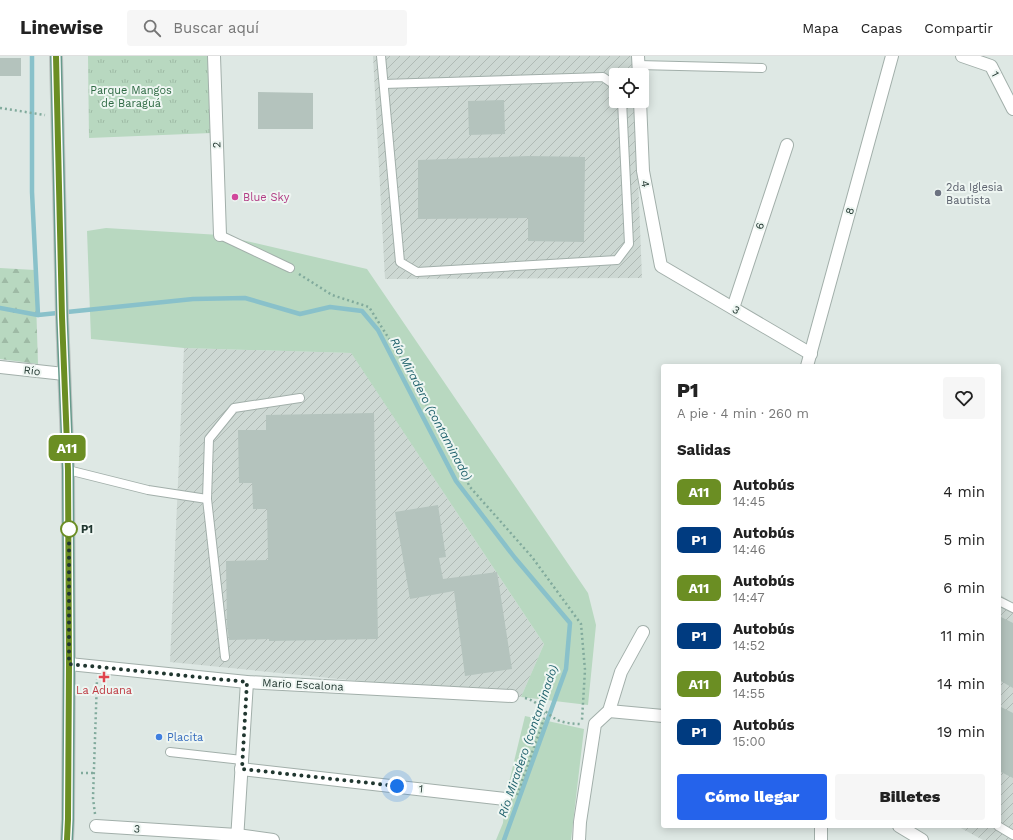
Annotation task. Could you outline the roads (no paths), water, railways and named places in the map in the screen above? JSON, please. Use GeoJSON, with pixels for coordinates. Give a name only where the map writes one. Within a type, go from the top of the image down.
{"type":"FeatureCollection","features":[{"type":"Feature","properties":{"kind":"main road"},"geometry":{"type":"LineString","coordinates":[[56,56],[62,271],[62,333],[68,470],[69,664],[67,840]]}},
{"type":"Feature","properties":{"kind":"street","name":"2"},"geometry":{"type":"LineString","coordinates":[[214,56],[220,235]]}},
{"type":"Feature","properties":{"kind":"street","name":"8"},"geometry":{"type":"LineString","coordinates":[[808,364],[892,56]]}},
{"type":"Feature","properties":{"kind":"street","name":"1"},"geometry":{"type":"LineString","coordinates":[[962,56],[991,66],[1013,109]]}},
{"type":"Feature","properties":{"kind":"street","name":"4"},"geometry":{"type":"LineString","coordinates":[[640,108],[643,171],[661,266]]}},
{"type":"Feature","properties":{"kind":"street","name":"6"},"geometry":{"type":"LineString","coordinates":[[733,308],[787,144]]}},
{"type":"Feature","properties":{"kind":"street","name":"3"},"geometry":{"type":"LineString","coordinates":[[661,266],[811,354]]}},
{"type":"Feature","properties":{"kind":"street","name":"Río"},"geometry":{"type":"LineString","coordinates":[[0,367],[64,374]]}},
{"type":"Feature","properties":{"kind":"street"},"geometry":{"type":"LineString","coordinates":[[579,840],[580,822],[595,724],[609,711],[621,672],[643,632]]}},
{"type":"Feature","properties":{"kind":"street","name":"Mario Escalona"},"geometry":{"type":"LineString","coordinates":[[69,664],[247,682],[512,696]]}},
{"type":"Feature","properties":{"kind":"street"},"geometry":{"type":"LineString","coordinates":[[237,838],[247,682]]}},
{"type":"Feature","properties":{"kind":"street"},"geometry":{"type":"LineString","coordinates":[[609,711],[661,716]]}},
{"type":"Feature","properties":{"kind":"street","name":"1"},"geometry":{"type":"LineString","coordinates":[[242,764],[505,799]]}},
{"type":"Feature","properties":{"kind":"street","name":"3"},"geometry":{"type":"LineString","coordinates":[[96,826],[272,840]]}},
{"type":"Feature","properties":{"kind":"street"},"geometry":{"type":"LineString","coordinates":[[821,828],[821,840]]}},
{"type":"Feature","properties":{"kind":"street"},"geometry":{"type":"LineString","coordinates":[[902,828],[922,840]]}},
{"type":"Feature","properties":{"kind":"lane"},"geometry":{"type":"LineString","coordinates":[[381,56],[400,262],[417,272],[616,260],[629,244],[622,108]]}},
{"type":"Feature","properties":{"kind":"lane"},"geometry":{"type":"LineString","coordinates":[[638,65],[762,68]]}},
{"type":"Feature","properties":{"kind":"lane"},"geometry":{"type":"LineString","coordinates":[[384,84],[603,77],[609,81]]}},
{"type":"Feature","properties":{"kind":"lane"},"geometry":{"type":"LineString","coordinates":[[220,235],[290,268]]}},
{"type":"Feature","properties":{"kind":"lane"},"geometry":{"type":"LineString","coordinates":[[225,658],[206,499],[210,439],[234,408],[300,398]]}},
{"type":"Feature","properties":{"kind":"lane"},"geometry":{"type":"LineString","coordinates":[[68,470],[148,490],[206,499]]}},
{"type":"Feature","properties":{"kind":"lane"},"geometry":{"type":"LineString","coordinates":[[1001,602],[1013,608]]}},
{"type":"Feature","properties":{"kind":"lane","name":"1"},"geometry":{"type":"LineString","coordinates":[[170,752],[242,764]]}},
{"type":"Feature","properties":{"kind":"lane"},"geometry":{"type":"LineString","coordinates":[[1001,828],[1013,835]]}},
{"type":"Feature","properties":{"kind":"waterway"},"geometry":{"type":"LineString","coordinates":[[32,56],[32,192],[38,315]]}},
{"type":"Feature","properties":{"kind":"waterway","name":"Río Miradero (contaminado)"},"geometry":{"type":"LineString","coordinates":[[0,308],[38,315],[193,299],[245,298],[300,314],[330,307],[362,311],[378,330],[456,481],[515,558],[570,623],[566,669],[504,840]]}},
{"type":"Feature","properties":{"kind":"place","name":"2da Iglesia Bautista"},"geometry":{"type":"Point","coordinates":[938,193]}},
{"type":"Feature","properties":{"kind":"place","name":"Blue Sky"},"geometry":{"type":"Point","coordinates":[235,197]}},
{"type":"Feature","properties":{"kind":"place","name":"P1"},"geometry":{"type":"Point","coordinates":[69,529]}},
{"type":"Feature","properties":{"kind":"place","name":"La Aduana"},"geometry":{"type":"Point","coordinates":[104,677]}},
{"type":"Feature","properties":{"kind":"place","name":"Placita"},"geometry":{"type":"Point","coordinates":[159,737]}},
{"type":"Feature","properties":{"kind":"park label","name":"Parque Mangos de Baraguá"},"geometry":{"type":"Point","coordinates":[131,96]}}]}
